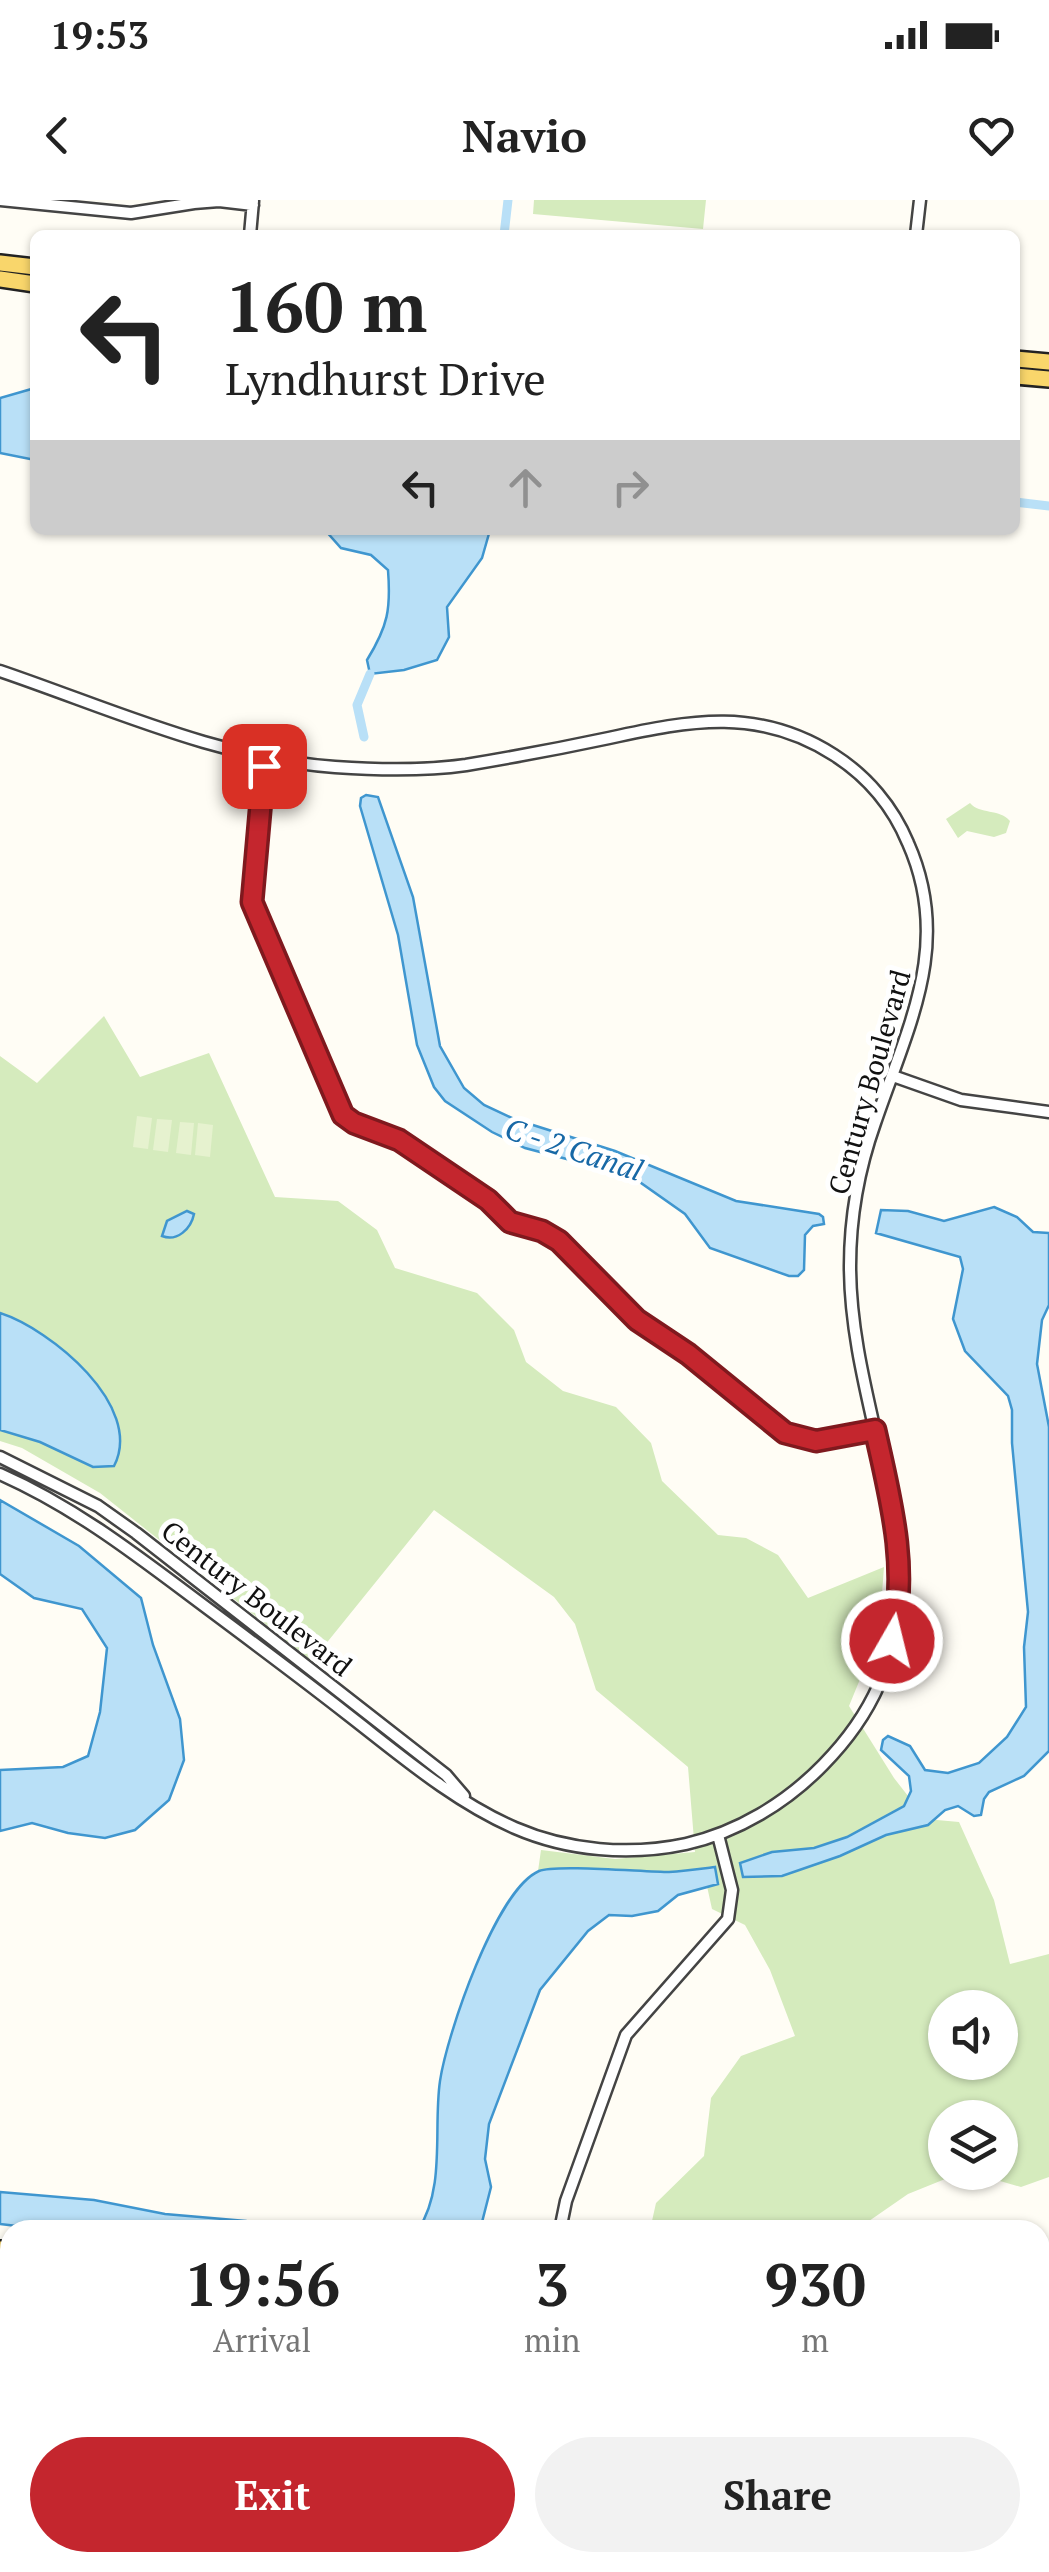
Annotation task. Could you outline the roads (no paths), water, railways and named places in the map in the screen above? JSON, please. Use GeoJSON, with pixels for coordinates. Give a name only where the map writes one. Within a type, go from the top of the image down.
{"type":"FeatureCollection","features":[{"type":"Feature","properties":{"kind":"main road"},"geometry":{"type":"LineString","coordinates":[[0,263],[30,266]]}},
{"type":"Feature","properties":{"kind":"main road"},"geometry":{"type":"LineString","coordinates":[[0,280],[30,283]]}},
{"type":"Feature","properties":{"kind":"main road"},"geometry":{"type":"LineString","coordinates":[[1020,359],[1049,362]]}},
{"type":"Feature","properties":{"kind":"main road"},"geometry":{"type":"LineString","coordinates":[[1020,376],[1049,379]]}},
{"type":"Feature","properties":{"kind":"street"},"geometry":{"type":"LineString","coordinates":[[0,200],[130,213],[194,202],[253,203],[250,230]]}},
{"type":"Feature","properties":{"kind":"street"},"geometry":{"type":"LineString","coordinates":[[917,230],[920,200]]}},
{"type":"Feature","properties":{"kind":"street","name":"Century Boulevard"},"geometry":{"type":"LineString","coordinates":[[0,671],[205,742],[330,767],[456,766],[710,720],[746,721],[772,728],[803,738],[836,756],[869,784],[892,812],[912,852],[929,928],[928,956],[860,1177],[850,1262],[858,1352],[900,1551],[897,1622],[886,1664],[847,1740],[803,1785],[759,1815],[718,1835],[648,1850],[584,1848],[512,1827],[438,1785],[90,1520],[0,1474]]}},
{"type":"Feature","properties":{"kind":"street"},"geometry":{"type":"LineString","coordinates":[[265,757],[252,902],[343,1115],[399,1140],[488,1200],[510,1222],[542,1231],[559,1241],[637,1320],[688,1354],[785,1433],[816,1441],[875,1430]]}},
{"type":"Feature","properties":{"kind":"street"},"geometry":{"type":"LineString","coordinates":[[893,1076],[961,1100],[1049,1112]]}},
{"type":"Feature","properties":{"kind":"street","name":"Century Boulevard"},"geometry":{"type":"LineString","coordinates":[[0,1456],[98,1506],[136,1533],[446,1775],[468,1800]]}},
{"type":"Feature","properties":{"kind":"street"},"geometry":{"type":"LineString","coordinates":[[562,2220],[626,2035],[728,1919],[732,1890],[718,1835]]}},
{"type":"Feature","properties":{"kind":"water"},"geometry":{"type":"Polygon","coordinates":[[[30,389],[30,459],[0,453],[0,398],[30,389]]]}},
{"type":"Feature","properties":{"kind":"water"},"geometry":{"type":"Polygon","coordinates":[[[329,535],[489,535],[482,558],[447,607],[449,637],[437,660],[404,670],[370,674],[367,660],[386,617],[388,570],[371,555],[341,548],[329,535]]]}},
{"type":"Feature","properties":{"kind":"water"},"geometry":{"type":"Polygon","coordinates":[[[366,795],[378,797],[413,897],[440,1046],[464,1088],[484,1105],[514,1119],[615,1151],[736,1201],[819,1214],[824,1224],[813,1226],[805,1235],[804,1270],[798,1276],[710,1248],[685,1214],[631,1176],[525,1148],[445,1101],[434,1087],[417,1045],[398,935],[360,806],[366,795]]]}},
{"type":"Feature","properties":{"kind":"water"},"geometry":{"type":"Polygon","coordinates":[[[994,1207],[1017,1217],[1033,1232],[1049,1233],[1049,1305],[1042,1320],[1037,1364],[1049,1427],[1049,1751],[1024,1776],[989,1792],[981,1815],[974,1816],[958,1806],[945,1810],[928,1825],[886,1835],[782,1876],[743,1877],[740,1863],[772,1852],[814,1848],[847,1837],[904,1806],[911,1791],[909,1776],[881,1750],[888,1736],[910,1746],[925,1770],[948,1773],[979,1763],[1007,1737],[1026,1707],[1024,1647],[1028,1612],[1008,1396],[965,1351],[953,1319],[963,1269],[960,1257],[876,1233],[881,1210],[908,1211],[944,1221],[994,1207]]]}},
{"type":"Feature","properties":{"kind":"water"},"geometry":{"type":"Polygon","coordinates":[[[187,1211],[194,1214],[187,1229],[178,1236],[162,1236],[167,1221],[187,1211]]]}},
{"type":"Feature","properties":{"kind":"water"},"geometry":{"type":"Polygon","coordinates":[[[0,1313],[43,1335],[87,1373],[105,1395],[116,1419],[120,1443],[114,1466],[93,1467],[40,1442],[0,1430],[0,1313]]]}},
{"type":"Feature","properties":{"kind":"water"},"geometry":{"type":"Polygon","coordinates":[[[0,1500],[79,1546],[141,1598],[180,1719],[184,1760],[169,1800],[135,1830],[105,1838],[32,1823],[0,1831],[0,1770],[63,1767],[88,1756],[100,1712],[107,1648],[82,1609],[34,1598],[0,1574],[0,1500]]]}},
{"type":"Feature","properties":{"kind":"water"},"geometry":{"type":"Polygon","coordinates":[[[715,1867],[718,1884],[678,1895],[658,1911],[609,1915],[588,1931],[540,1990],[489,2124],[485,2159],[491,2187],[483,2220],[423,2220],[435,2177],[444,2059],[476,1966],[506,1905],[523,1884],[548,1869],[669,1872],[715,1867]]]}},
{"type":"Feature","properties":{"kind":"water"},"geometry":{"type":"Polygon","coordinates":[[[0,2192],[94,2200],[165,2214],[234,2220],[0,2220],[0,2192]]]}},
{"type":"Feature","properties":{"kind":"waterway"},"geometry":{"type":"LineString","coordinates":[[505,230],[508,200]]}},
{"type":"Feature","properties":{"kind":"waterway"},"geometry":{"type":"LineString","coordinates":[[1020,503],[1049,506]]}},
{"type":"Feature","properties":{"kind":"waterway","name":"C - 2 Canal"},"geometry":{"type":"LineString","coordinates":[[364,737],[357,705],[370,674]]}}]}
